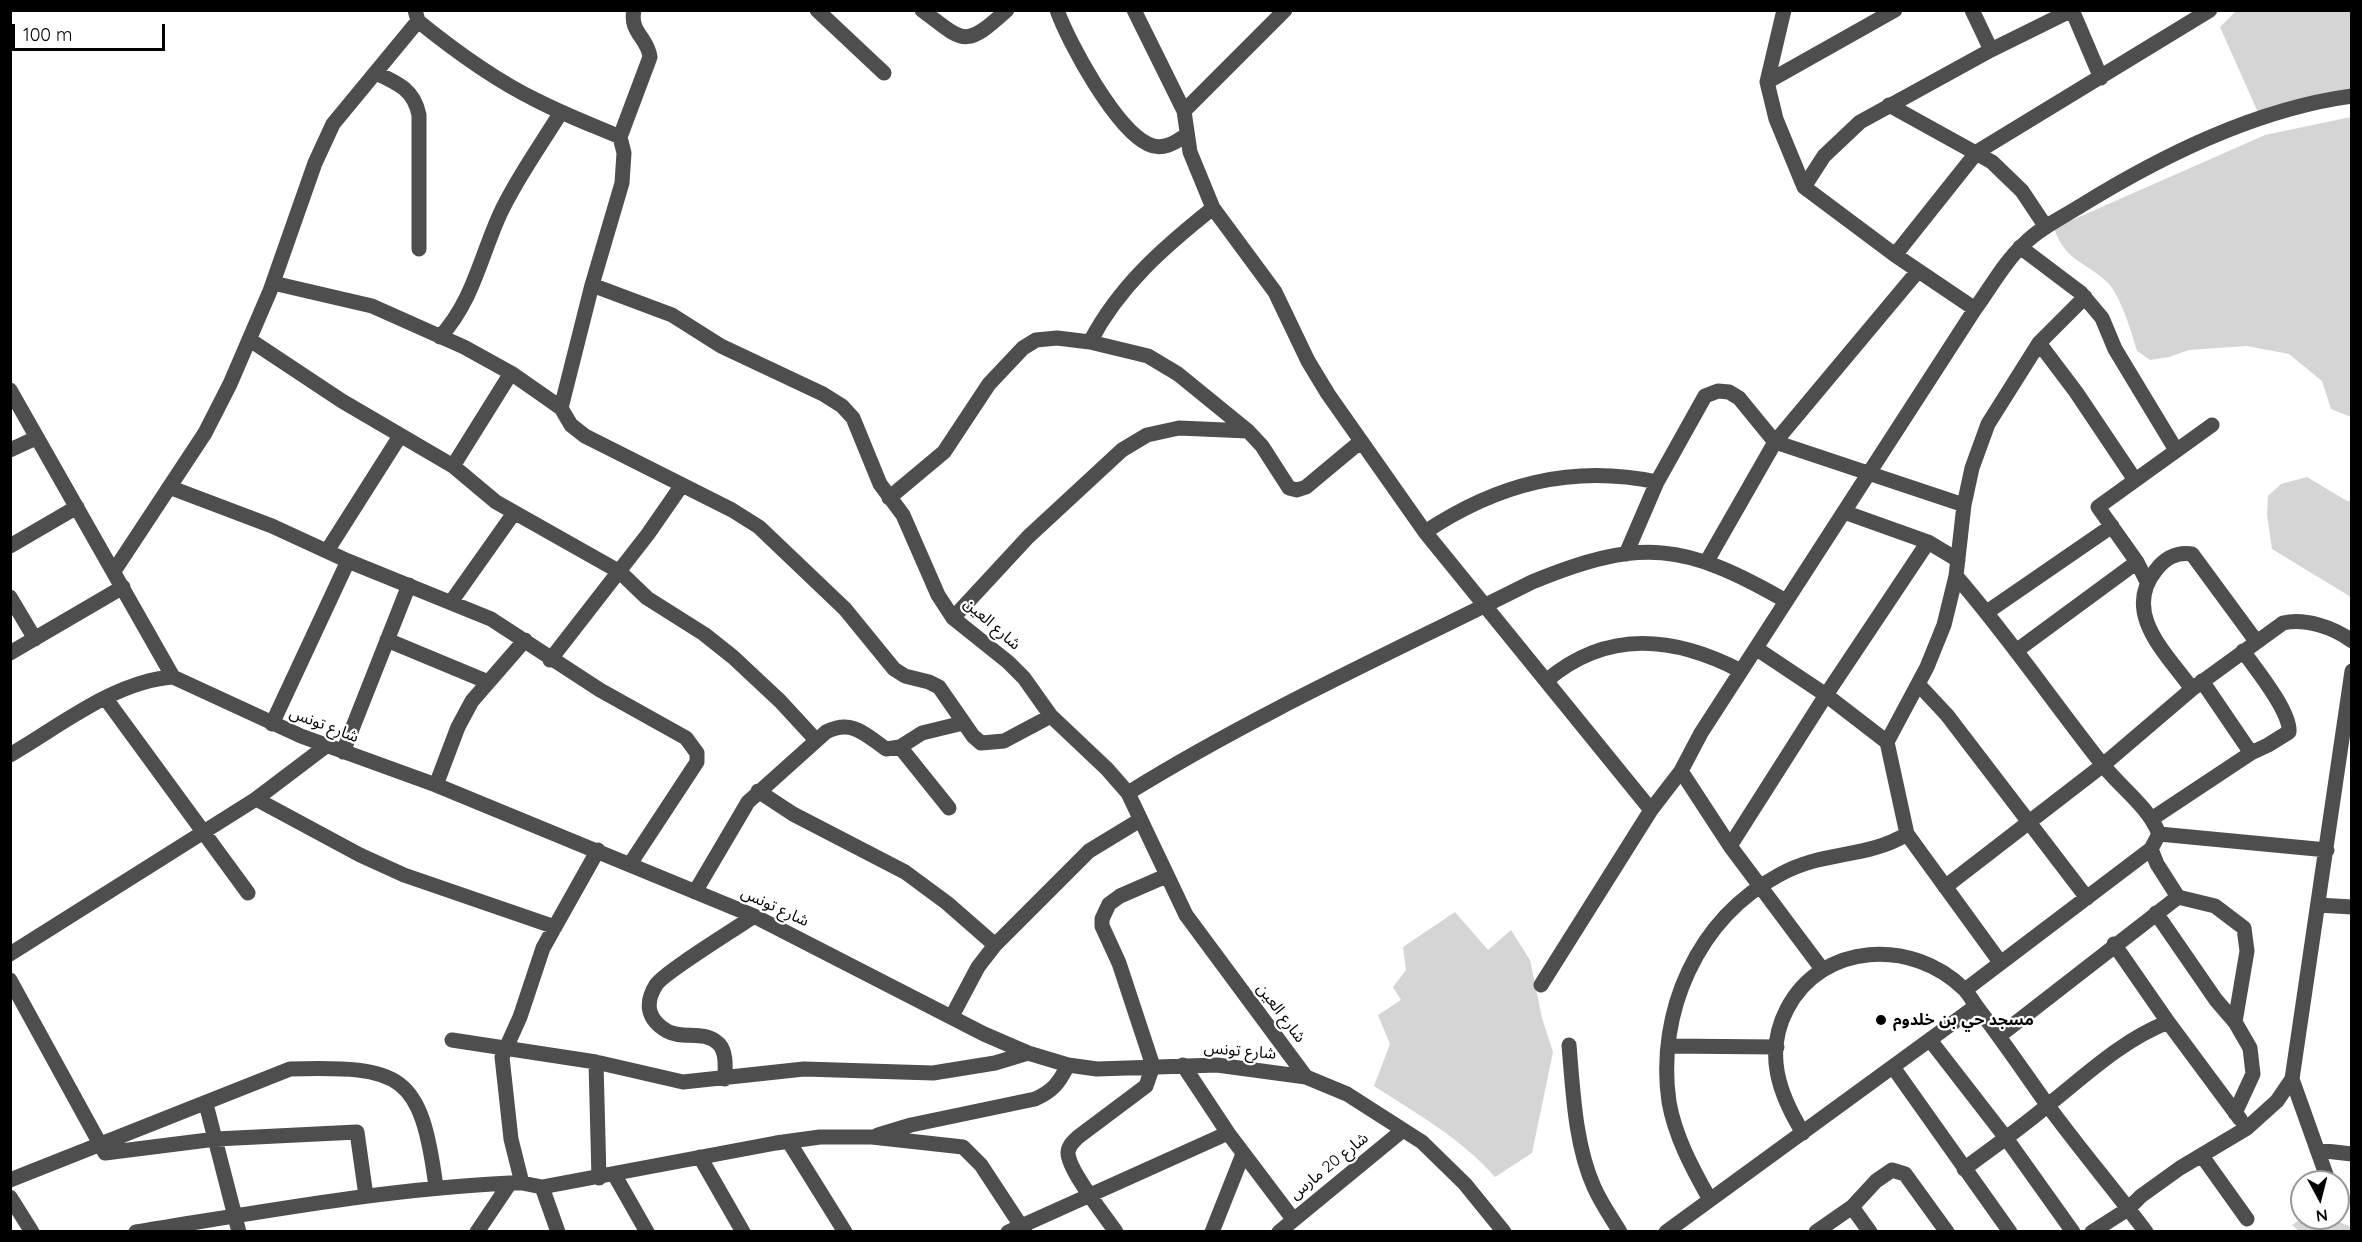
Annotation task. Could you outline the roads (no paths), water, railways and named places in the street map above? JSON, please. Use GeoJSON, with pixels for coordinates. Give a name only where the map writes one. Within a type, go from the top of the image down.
{"type":"FeatureCollection","features":[{"type":"Feature","properties":{"kind":"street"},"geometry":{"type":"LineString","coordinates":[[561,408],[592,285],[622,183],[624,153],[620,137],[650,57],[649,48],[635,32],[632,22],[634,10]]}},
{"type":"Feature","properties":{"kind":"street"},"geometry":{"type":"LineString","coordinates":[[817,10],[884,73]]}},
{"type":"Feature","properties":{"kind":"street"},"geometry":{"type":"LineString","coordinates":[[922,10],[954,35],[969,38],[978,35],[1007,10]]}},
{"type":"Feature","properties":{"kind":"street"},"geometry":{"type":"LineString","coordinates":[[1057,10],[1065,34],[1098,87],[1136,135],[1148,144],[1159,147],[1173,144],[1186,135]]}},
{"type":"Feature","properties":{"kind":"street"},"geometry":{"type":"LineString","coordinates":[[1134,10],[1184,111],[1186,135],[1198,177],[1213,208],[1275,292],[1308,361],[1360,442],[1425,532],[1651,810]]}},
{"type":"Feature","properties":{"kind":"street"},"geometry":{"type":"LineString","coordinates":[[1184,111],[1285,10]]}},
{"type":"Feature","properties":{"kind":"street"},"geometry":{"type":"LineString","coordinates":[[1784,10],[1767,82],[1783,137],[1804,188],[1895,255],[1975,309]]}},
{"type":"Feature","properties":{"kind":"street"},"geometry":{"type":"LineString","coordinates":[[1863,28],[1867,10]]}},
{"type":"Feature","properties":{"kind":"street"},"geometry":{"type":"LineString","coordinates":[[1767,82],[1895,10]]}},
{"type":"Feature","properties":{"kind":"street"},"geometry":{"type":"LineString","coordinates":[[1972,10],[1991,50]]}},
{"type":"Feature","properties":{"kind":"street"},"geometry":{"type":"LineString","coordinates":[[1804,188],[1824,156],[1841,137],[1860,122],[1991,50],[2072,10],[2101,78]]}},
{"type":"Feature","properties":{"kind":"street"},"geometry":{"type":"LineString","coordinates":[[1895,255],[1977,152],[2000,135],[2101,78],[2210,10]]}},
{"type":"Feature","properties":{"kind":"street"},"geometry":{"type":"LineString","coordinates":[[114,571],[205,433],[250,340],[323,143],[333,124],[376,73],[417,16],[483,69],[536,100],[620,137]]}},
{"type":"Feature","properties":{"kind":"street"},"geometry":{"type":"LineString","coordinates":[[376,73],[400,84],[416,102],[419,115],[419,249]]}},
{"type":"Feature","properties":{"kind":"street"},"geometry":{"type":"LineString","coordinates":[[1541,985],[1651,810],[1681,771],[1701,733],[1975,309],[2020,247],[2046,227],[2121,181],[2248,122],[2294,107],[2352,96]]}},
{"type":"Feature","properties":{"kind":"street"},"geometry":{"type":"LineString","coordinates":[[1889,105],[1977,152],[2008,174],[2046,227]]}},
{"type":"Feature","properties":{"kind":"street"},"geometry":{"type":"LineString","coordinates":[[440,337],[464,307],[501,211],[561,112]]}},
{"type":"Feature","properties":{"kind":"street"},"geometry":{"type":"LineString","coordinates":[[1090,342],[1105,313],[1129,283],[1170,242],[1213,208]]}},
{"type":"Feature","properties":{"kind":"street"},"geometry":{"type":"LineString","coordinates":[[2020,247],[2085,297],[2102,318],[2115,349],[2176,450]]}},
{"type":"Feature","properties":{"kind":"street"},"geometry":{"type":"LineString","coordinates":[[1707,561],[1775,442],[1918,271]]}},
{"type":"Feature","properties":{"kind":"street"},"geometry":{"type":"LineString","coordinates":[[273,283],[372,306],[440,337],[511,373],[561,408],[571,425],[585,436],[732,510],[759,527],[845,609],[894,669],[905,676],[939,687],[963,723],[981,743],[991,744],[1013,737],[1051,716]]}},
{"type":"Feature","properties":{"kind":"street","name":"شارع العين"},"geometry":{"type":"LineString","coordinates":[[592,285],[672,315],[721,346],[802,382],[842,406],[861,433],[872,468],[889,498],[903,515],[934,587],[953,618],[1008,662],[1024,678],[1051,716],[1107,769],[1128,793],[1186,915],[1306,1077]]}},
{"type":"Feature","properties":{"kind":"street"},"geometry":{"type":"LineString","coordinates":[[1887,742],[1927,667],[1944,625],[1956,576],[1964,505],[1972,468],[1988,424],[2039,343],[2085,297]]}},
{"type":"Feature","properties":{"kind":"street"},"geometry":{"type":"LineString","coordinates":[[889,498],[944,452],[989,384],[1023,348],[1036,340],[1057,338],[1090,342],[1148,356],[1178,374],[1248,431],[1262,446],[1289,488],[1297,490],[1305,487],[1360,442]]}},
{"type":"Feature","properties":{"kind":"street"},"geometry":{"type":"LineString","coordinates":[[250,340],[342,401],[453,466],[496,502],[620,572],[647,598],[704,634],[733,657],[780,701],[816,740]]}},
{"type":"Feature","properties":{"kind":"street"},"geometry":{"type":"LineString","coordinates":[[2039,343],[2076,392],[2135,480]]}},
{"type":"Feature","properties":{"kind":"street"},"geometry":{"type":"LineString","coordinates":[[453,466],[511,373]]}},
{"type":"Feature","properties":{"kind":"street"},"geometry":{"type":"LineString","coordinates":[[10,390],[173,677],[142,681],[118,690],[10,755]]}},
{"type":"Feature","properties":{"kind":"street"},"geometry":{"type":"LineString","coordinates":[[1626,554],[1657,482],[1705,396],[1718,391],[1729,392],[1739,398],[1775,442],[1964,505]]}},
{"type":"Feature","properties":{"kind":"street"},"geometry":{"type":"LineString","coordinates":[[2147,582],[2137,562],[2098,507],[2212,425]]}},
{"type":"Feature","properties":{"kind":"street"},"geometry":{"type":"LineString","coordinates":[[953,618],[1028,537],[1122,450],[1147,435],[1179,428],[1248,431]]}},
{"type":"Feature","properties":{"kind":"street"},"geometry":{"type":"LineString","coordinates":[[327,551],[400,436]]}},
{"type":"Feature","properties":{"kind":"street"},"geometry":{"type":"LineString","coordinates":[[10,450],[36,438]]}},
{"type":"Feature","properties":{"kind":"street"},"geometry":{"type":"LineString","coordinates":[[1425,532],[1459,509],[1517,486],[1599,475],[1630,476],[1657,482]]}},
{"type":"Feature","properties":{"kind":"street"},"geometry":{"type":"LineString","coordinates":[[550,660],[620,572],[682,485]]}},
{"type":"Feature","properties":{"kind":"street"},"geometry":{"type":"LineString","coordinates":[[169,487],[272,526],[348,561],[491,619],[525,640],[550,660],[686,738],[697,753],[697,762],[630,864]]}},
{"type":"Feature","properties":{"kind":"street"},"geometry":{"type":"LineString","coordinates":[[10,546],[77,507]]}},
{"type":"Feature","properties":{"kind":"street"},"geometry":{"type":"LineString","coordinates":[[1844,512],[1928,542],[1958,560]]}},
{"type":"Feature","properties":{"kind":"street"},"geometry":{"type":"LineString","coordinates":[[451,602],[514,513]]}},
{"type":"Feature","properties":{"kind":"street"},"geometry":{"type":"LineString","coordinates":[[1987,612],[2112,526]]}},
{"type":"Feature","properties":{"kind":"street"},"geometry":{"type":"LineString","coordinates":[[1730,846],[1826,695],[1928,542]]}},
{"type":"Feature","properties":{"kind":"street"},"geometry":{"type":"LineString","coordinates":[[1128,793],[1171,766],[1276,711],[1486,605],[1568,567],[1626,554],[1665,551],[1707,561],[1786,601]]}},
{"type":"Feature","properties":{"kind":"street"},"geometry":{"type":"LineString","coordinates":[[2153,818],[2251,753],[2289,732],[2289,724],[2249,646],[2192,554],[2181,552],[2169,557],[2147,582],[2144,595],[2145,623],[2251,753]]}},
{"type":"Feature","properties":{"kind":"street"},"geometry":{"type":"LineString","coordinates":[[273,724],[348,561]]}},
{"type":"Feature","properties":{"kind":"street"},"geometry":{"type":"LineString","coordinates":[[2016,651],[2137,562]]}},
{"type":"Feature","properties":{"kind":"street"},"geometry":{"type":"LineString","coordinates":[[1956,576],[1987,612],[2103,765],[2153,818],[2159,834],[2151,849],[1965,990]]}},
{"type":"Feature","properties":{"kind":"street"},"geometry":{"type":"LineString","coordinates":[[343,752],[408,585]]}},
{"type":"Feature","properties":{"kind":"street"},"geometry":{"type":"LineString","coordinates":[[10,653],[123,587]]}},
{"type":"Feature","properties":{"kind":"street"},"geometry":{"type":"LineString","coordinates":[[10,597],[35,639]]}},
{"type":"Feature","properties":{"kind":"street"},"geometry":{"type":"LineString","coordinates":[[1944,887],[2103,765],[2197,685],[2283,623],[2298,620],[2343,634],[2352,641]]}},
{"type":"Feature","properties":{"kind":"street"},"geometry":{"type":"LineString","coordinates":[[387,640],[488,682]]}},
{"type":"Feature","properties":{"kind":"street"},"geometry":{"type":"LineString","coordinates":[[436,785],[458,727],[472,701],[525,640]]}},
{"type":"Feature","properties":{"kind":"street"},"geometry":{"type":"LineString","coordinates":[[1546,681],[1566,664],[1593,652],[1643,644],[1666,643],[1689,648],[1712,656],[1741,671]]}},
{"type":"Feature","properties":{"kind":"street"},"geometry":{"type":"LineString","coordinates":[[1757,649],[1826,695],[1887,742],[1907,834],[2000,962]]}},
{"type":"Feature","properties":{"kind":"street"},"geometry":{"type":"LineString","coordinates":[[2092,1232],[2128,1209],[2141,1196],[2247,1128],[2277,1101],[2292,1079],[2326,850],[2345,765],[2352,671]]}},
{"type":"Feature","properties":{"kind":"street","name":"شارع تونس"},"geometry":{"type":"LineString","coordinates":[[173,677],[326,746],[436,785],[754,916],[1028,1053],[1068,1065],[1097,1069],[1183,1065],[1250,1068],[1306,1077],[1347,1094],[1403,1130],[1445,1162],[1504,1232]]}},
{"type":"Feature","properties":{"kind":"street"},"geometry":{"type":"LineString","coordinates":[[1918,684],[1947,715],[2087,898]]}},
{"type":"Feature","properties":{"kind":"street"},"geometry":{"type":"LineString","coordinates":[[106,699],[249,893]]}},
{"type":"Feature","properties":{"kind":"street"},"geometry":{"type":"LineString","coordinates":[[695,892],[736,820],[758,791],[816,740],[835,727],[851,726],[886,749],[900,747],[922,733],[963,723]]}},
{"type":"Feature","properties":{"kind":"street"},"geometry":{"type":"LineString","coordinates":[[10,954],[256,799],[326,746]]}},
{"type":"Feature","properties":{"kind":"street"},"geometry":{"type":"LineString","coordinates":[[900,747],[949,808]]}},
{"type":"Feature","properties":{"kind":"street"},"geometry":{"type":"LineString","coordinates":[[1681,771],[1730,846],[1822,969]]}},
{"type":"Feature","properties":{"kind":"street"},"geometry":{"type":"LineString","coordinates":[[758,791],[793,814],[905,872],[947,903],[995,945]]}},
{"type":"Feature","properties":{"kind":"street"},"geometry":{"type":"LineString","coordinates":[[256,799],[360,855],[405,875],[555,927]]}},
{"type":"Feature","properties":{"kind":"street"},"geometry":{"type":"LineString","coordinates":[[952,1016],[978,967],[995,945],[1089,851],[1140,820]]}},
{"type":"Feature","properties":{"kind":"street"},"geometry":{"type":"LineString","coordinates":[[1709,1198],[1682,1144],[1670,1102],[1668,1046],[1675,1010],[1696,952],[1721,922],[1761,886],[1805,863],[1832,855],[1863,852],[1888,844],[1907,834]]}},
{"type":"Feature","properties":{"kind":"street"},"geometry":{"type":"LineString","coordinates":[[2159,834],[2326,850]]}},
{"type":"Feature","properties":{"kind":"street"},"geometry":{"type":"LineString","coordinates":[[2151,849],[2157,864],[2178,897],[2215,906],[2244,928],[2247,951],[2235,1022]]}},
{"type":"Feature","properties":{"kind":"street"},"geometry":{"type":"LineString","coordinates":[[477,1232],[516,1183],[502,1057],[520,1017],[543,948],[598,850]]}},
{"type":"Feature","properties":{"kind":"street"},"geometry":{"type":"LineString","coordinates":[[1116,1232],[1070,1162],[1070,1146],[1098,1120],[1133,1098],[1146,1086],[1153,1066],[1102,919],[1109,904],[1120,896],[1166,876]]}},
{"type":"Feature","properties":{"kind":"street"},"geometry":{"type":"LineString","coordinates":[[1999,1036],[2114,944],[2178,897]]}},
{"type":"Feature","properties":{"kind":"street"},"geometry":{"type":"LineString","coordinates":[[2318,905],[2352,907]]}},
{"type":"Feature","properties":{"kind":"street"},"geometry":{"type":"LineString","coordinates":[[2156,913],[2216,1000],[2235,1022],[2250,1048],[2253,1074],[2235,1113]]}},
{"type":"Feature","properties":{"kind":"street"},"geometry":{"type":"LineString","coordinates":[[725,1079],[725,1054],[719,1044],[698,1034],[675,1035],[657,1025],[649,1014],[648,1002],[657,983],[754,916]]}},
{"type":"Feature","properties":{"kind":"street"},"geometry":{"type":"LineString","coordinates":[[2114,944],[2168,1022],[2247,1128]]}},
{"type":"Feature","properties":{"kind":"street"},"geometry":{"type":"LineString","coordinates":[[1803,1133],[1781,1095],[1777,1078],[1777,1047],[1786,1010],[1795,995],[1822,969],[1860,955],[1885,953],[1922,961],[1943,972],[1965,990],[2048,1106],[2146,1232]]}},
{"type":"Feature","properties":{"kind":"street"},"geometry":{"type":"LineString","coordinates":[[10,980],[105,1153],[216,1138],[357,1132],[366,1196]]}},
{"type":"Feature","properties":{"kind":"street"},"geometry":{"type":"LineString","coordinates":[[1666,1232],[1709,1198],[1803,1133],[1976,1006]]}},
{"type":"Feature","properties":{"kind":"street"},"geometry":{"type":"LineString","coordinates":[[1964,1169],[2048,1106],[2090,1068],[2137,1037],[2168,1022]]}},
{"type":"Feature","properties":{"kind":"street"},"geometry":{"type":"LineString","coordinates":[[452,1040],[596,1062],[667,1080],[725,1079],[804,1069],[933,1073],[995,1063],[1028,1053]]}},
{"type":"Feature","properties":{"kind":"street"},"geometry":{"type":"LineString","coordinates":[[1930,1040],[2006,1137],[2073,1232]]}},
{"type":"Feature","properties":{"kind":"street"},"geometry":{"type":"LineString","coordinates":[[1569,1045],[1575,1107],[1589,1173],[1600,1201],[1620,1232]]}},
{"type":"Feature","properties":{"kind":"street"},"geometry":{"type":"LineString","coordinates":[[1668,1046],[1777,1047]]}},
{"type":"Feature","properties":{"kind":"street"},"geometry":{"type":"LineString","coordinates":[[596,1062],[606,1176],[646,1232]]}},
{"type":"Feature","properties":{"kind":"street"},"geometry":{"type":"LineString","coordinates":[[872,1137],[911,1125],[1035,1099],[1049,1093],[1059,1083],[1068,1065]]}},
{"type":"Feature","properties":{"kind":"street"},"geometry":{"type":"LineString","coordinates":[[1183,1065],[1228,1133],[1293,1219]]}},
{"type":"Feature","properties":{"kind":"street"},"geometry":{"type":"LineString","coordinates":[[1893,1067],[2010,1232]]}},
{"type":"Feature","properties":{"kind":"street"},"geometry":{"type":"LineString","coordinates":[[10,1180],[290,1070],[364,1071],[387,1077],[413,1096],[424,1117],[436,1187]]}},
{"type":"Feature","properties":{"kind":"street"},"geometry":{"type":"LineString","coordinates":[[2292,1079],[2324,1170]]}},
{"type":"Feature","properties":{"kind":"street"},"geometry":{"type":"LineString","coordinates":[[206,1104],[239,1232]]}},
{"type":"Feature","properties":{"kind":"street","name":"شارع 20 مارس"},"geometry":{"type":"LineString","coordinates":[[1279,1232],[1403,1130]]}},
{"type":"Feature","properties":{"kind":"street"},"geometry":{"type":"LineString","coordinates":[[136,1232],[235,1214],[436,1187],[516,1183],[542,1187],[820,1137],[872,1137],[963,1147],[981,1165],[1018,1229],[1089,1194],[1228,1133]]}},
{"type":"Feature","properties":{"kind":"street"},"geometry":{"type":"LineString","coordinates":[[789,1142],[845,1232]]}},
{"type":"Feature","properties":{"kind":"street"},"geometry":{"type":"LineString","coordinates":[[2317,1150],[2352,1154]]}},
{"type":"Feature","properties":{"kind":"street"},"geometry":{"type":"LineString","coordinates":[[1212,1232],[1226,1190],[1243,1154]]}},
{"type":"Feature","properties":{"kind":"street"},"geometry":{"type":"LineString","coordinates":[[2202,1156],[2247,1219]]}},
{"type":"Feature","properties":{"kind":"street"},"geometry":{"type":"LineString","coordinates":[[700,1157],[743,1232]]}},
{"type":"Feature","properties":{"kind":"street"},"geometry":{"type":"LineString","coordinates":[[1816,1232],[1852,1207],[1883,1175],[1892,1170],[1905,1174],[1947,1232]]}},
{"type":"Feature","properties":{"kind":"street"},"geometry":{"type":"LineString","coordinates":[[542,1187],[558,1232]]}},
{"type":"Feature","properties":{"kind":"street"},"geometry":{"type":"LineString","coordinates":[[10,1197],[32,1232]]}},
{"type":"Feature","properties":{"kind":"street"},"geometry":{"type":"LineString","coordinates":[[1852,1207],[1870,1232]]}},
{"type":"Feature","properties":{"kind":"place","name":"مسجد حي بن خلدوم"},"geometry":{"type":"Point","coordinates":[1881,1020]}}]}
